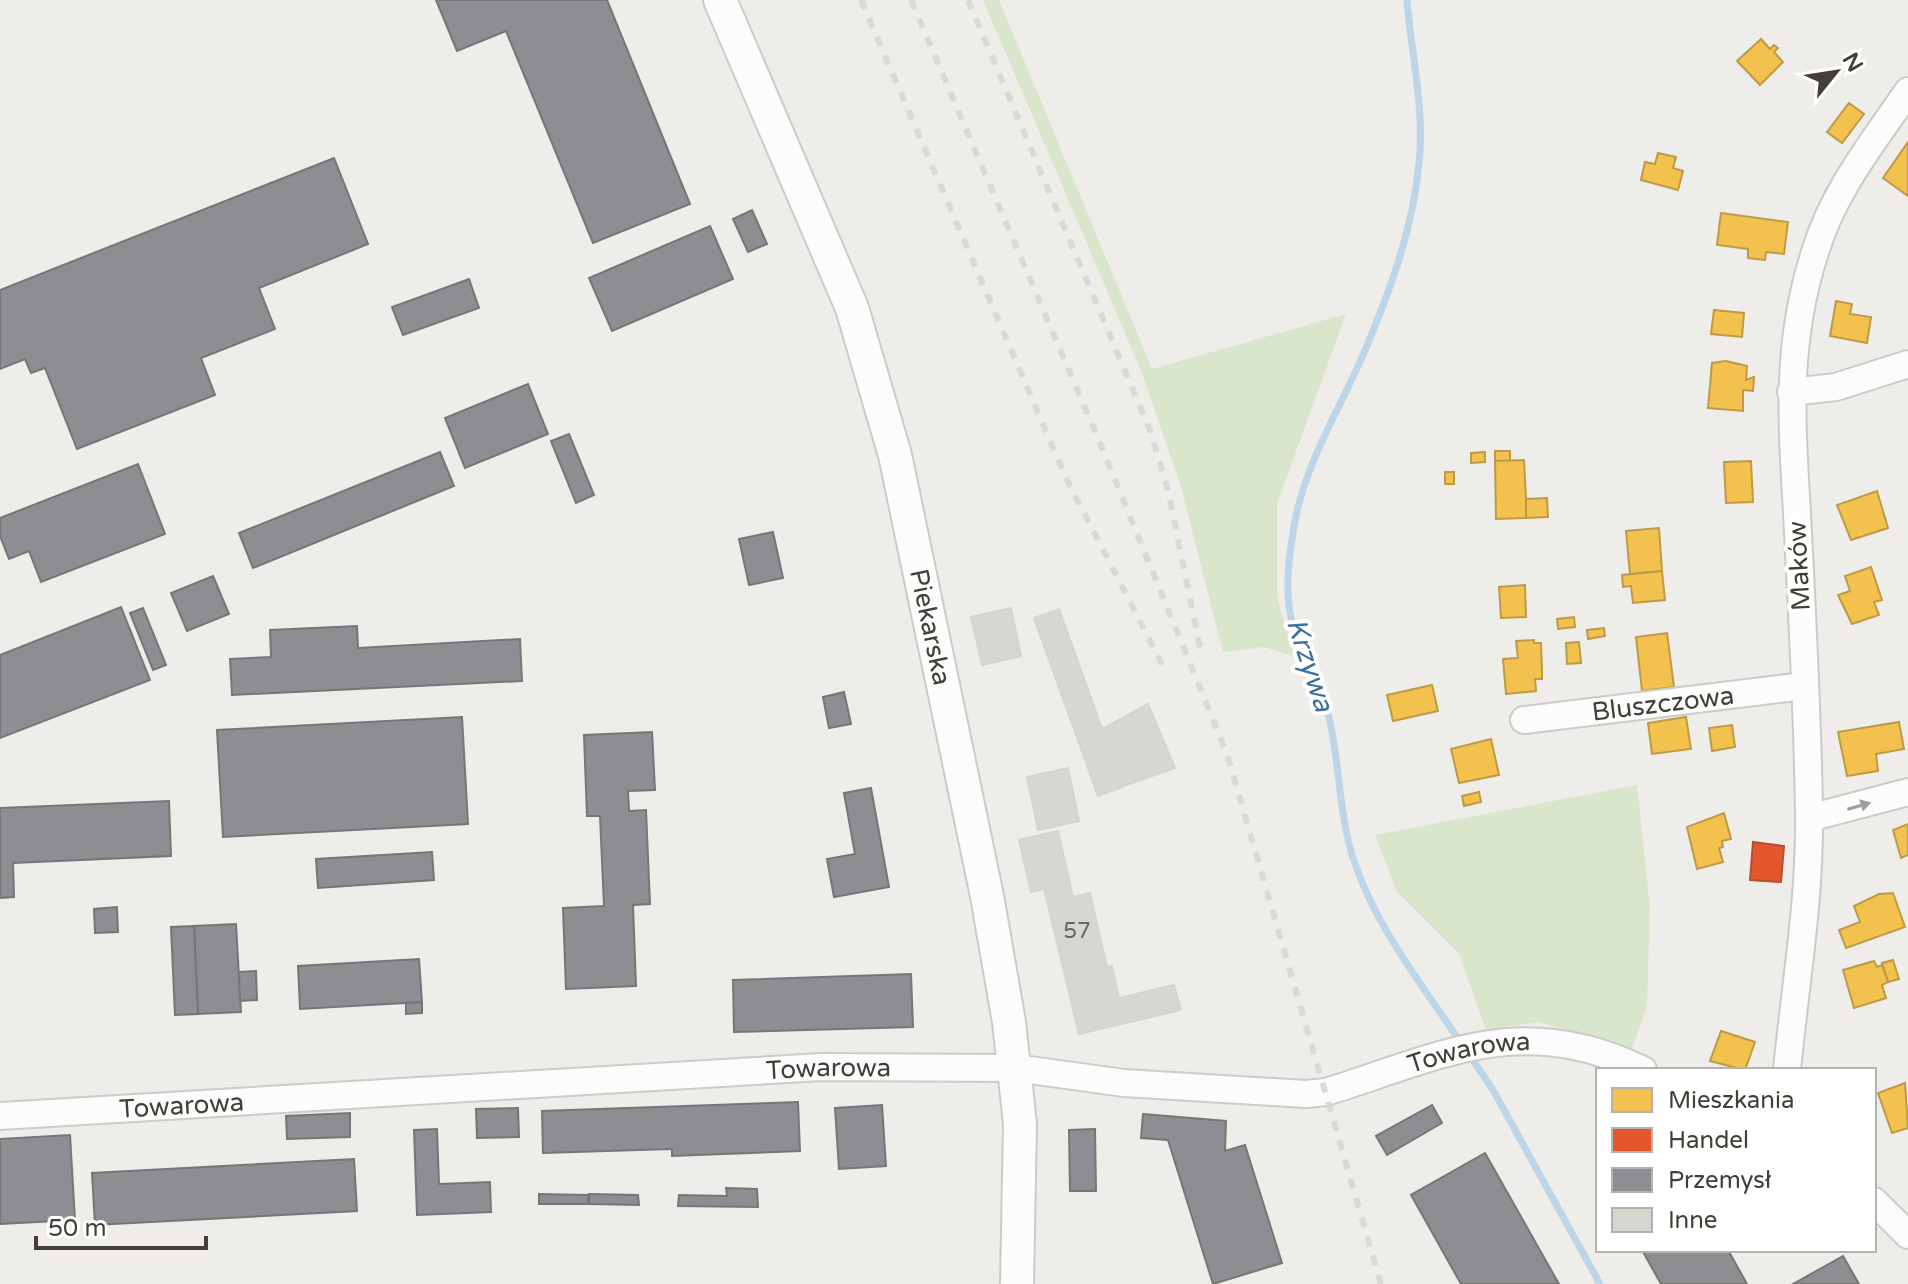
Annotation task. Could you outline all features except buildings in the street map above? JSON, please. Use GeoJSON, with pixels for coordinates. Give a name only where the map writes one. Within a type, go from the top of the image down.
{"type":"FeatureCollection","features":[{"type":"Feature","properties":{"kind":"street","name":"Piekarska"},"geometry":{"type":"LineString","coordinates":[[720,0],[833,257],[882,403],[987,896],[1015,1068],[1021,1188],[1017,1284]]}},
{"type":"Feature","properties":{"kind":"street","name":"Maków"},"geometry":{"type":"LineString","coordinates":[[1787,1068],[1809,818],[1790,438],[1791,392],[1804,290],[1831,209],[1850,171],[1908,91]]}},
{"type":"Feature","properties":{"kind":"street"},"geometry":{"type":"LineString","coordinates":[[1791,392],[1836,387],[1908,364]]}},
{"type":"Feature","properties":{"kind":"street","name":"Bluszczowa"},"geometry":{"type":"LineString","coordinates":[[1524,720],[1804,686]]}},
{"type":"Feature","properties":{"kind":"street"},"geometry":{"type":"LineString","coordinates":[[1809,818],[1908,792]]}},
{"type":"Feature","properties":{"kind":"street","name":"Towarowa"},"geometry":{"type":"LineString","coordinates":[[0,1116],[821,1067],[1015,1068],[1124,1083],[1306,1094],[1326,1092],[1480,1045],[1550,1040],[1585,1047],[1638,1068]]}},
{"type":"Feature","properties":{"kind":"street"},"geometry":{"type":"LineString","coordinates":[[1876,1203],[1908,1235]]}},
{"type":"Feature","properties":{"kind":"green space"},"geometry":{"type":"Polygon","coordinates":[[[983,0],[999,0],[1152,369],[1346,314],[1277,504],[1277,597],[1294,656],[1264,647],[1223,652],[1181,487],[1142,373],[983,0]]]}},
{"type":"Feature","properties":{"kind":"green space"},"geometry":{"type":"Polygon","coordinates":[[[1637,785],[1650,908],[1647,1006],[1632,1049],[1538,1022],[1486,1030],[1459,954],[1397,892],[1375,835],[1637,785]]]}},
{"type":"Feature","properties":{"kind":"waterway","name":"Krzywa"},"geometry":{"type":"LineString","coordinates":[[1407,0],[1420,123],[1419,163],[1412,211],[1400,257],[1375,325],[1308,476],[1295,521],[1288,589],[1294,629],[1328,713],[1345,828],[1358,872],[1397,948],[1461,1043]]}},
{"type":"Feature","properties":{"kind":"waterway","name":"Krzywa"},"geometry":{"type":"LineString","coordinates":[[1468,1053],[1493,1090],[1600,1284]]}},
{"type":"Feature","properties":{"kind":"railway"},"geometry":{"type":"LineString","coordinates":[[861,0],[1066,478],[1164,668]]}},
{"type":"Feature","properties":{"kind":"railway"},"geometry":{"type":"LineString","coordinates":[[911,0],[1100,443],[1227,754],[1381,1284]]}},
{"type":"Feature","properties":{"kind":"railway"},"geometry":{"type":"LineString","coordinates":[[968,0],[1150,430],[1168,490],[1201,653]]}}]}
